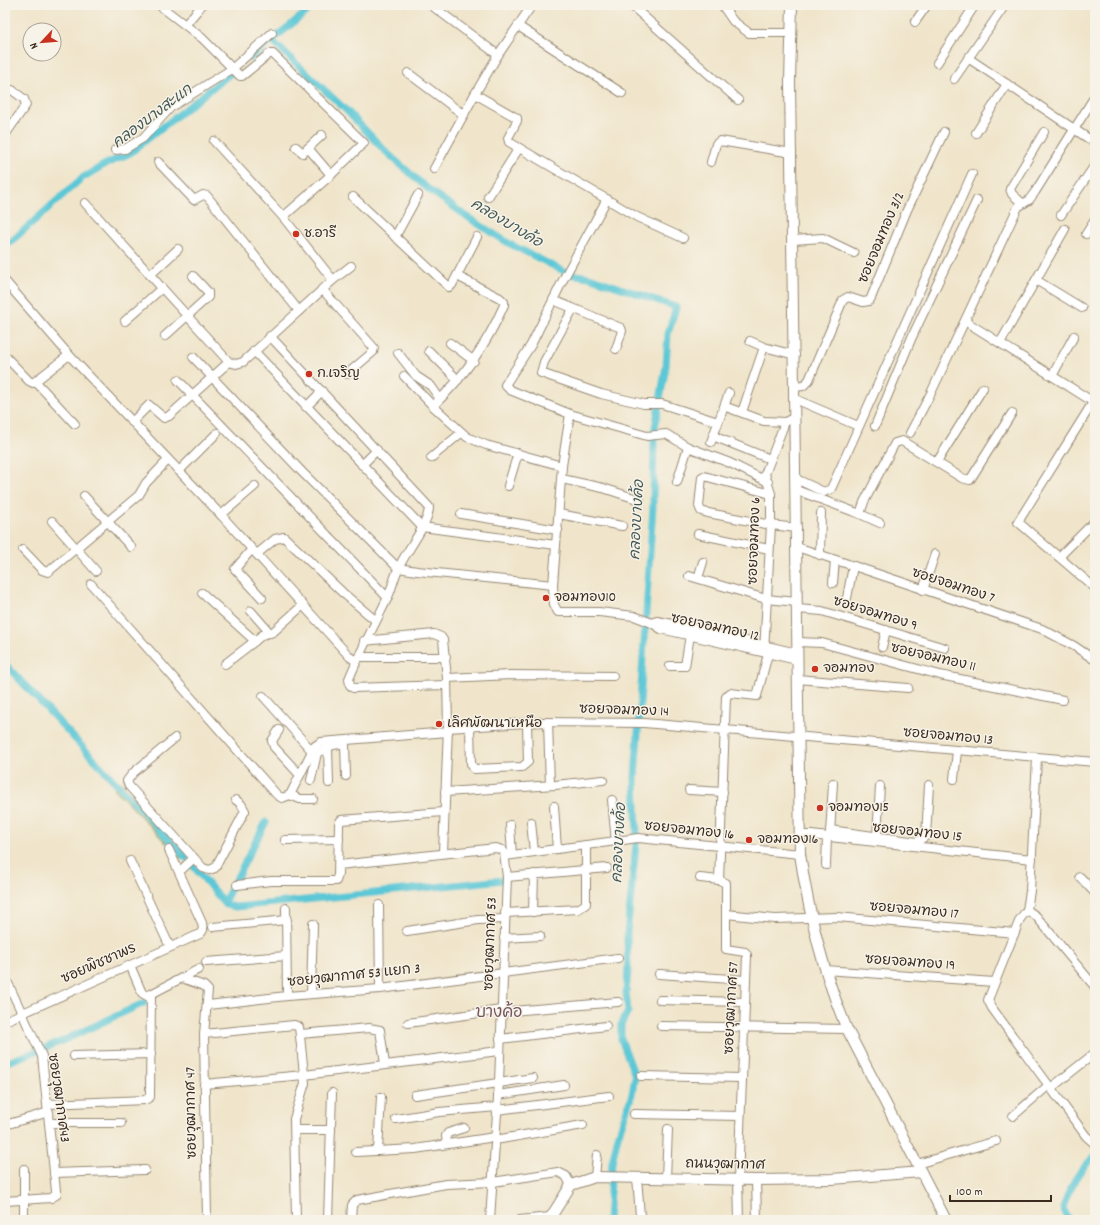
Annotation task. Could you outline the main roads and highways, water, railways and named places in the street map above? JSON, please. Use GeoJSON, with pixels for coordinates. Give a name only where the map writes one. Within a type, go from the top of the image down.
{"type":"FeatureCollection","features":[{"type":"Feature","properties":{"kind":"main road"},"geometry":{"type":"LineString","coordinates":[[792,5],[790,81],[795,355],[797,680],[800,854],[812,919],[825,970],[834,997],[848,1029],[946,1220]]}},
{"type":"Feature","properties":{"kind":"main road","name":"ถนนวุฒากาศ"},"geometry":{"type":"LineString","coordinates":[[549,1218],[571,1185],[605,1176],[756,1180],[832,1178],[919,1168]]}},
{"type":"Feature","properties":{"kind":"waterway","name":"คลองบางสะแก"},"geometry":{"type":"LineString","coordinates":[[250,58],[315,5]]}},
{"type":"Feature","properties":{"kind":"waterway","name":"คลองบางค้อ"},"geometry":{"type":"LineString","coordinates":[[271,40],[347,111],[385,151],[428,189],[472,220],[510,244],[569,274],[589,277],[676,307],[668,334],[666,366],[654,433],[653,507],[635,778],[637,836],[627,934],[628,970],[626,993],[628,1011],[621,1025],[621,1039],[635,1076],[632,1094],[618,1136],[612,1162],[608,1220]]}},
{"type":"Feature","properties":{"kind":"waterway","name":"คลองบางสะแก"},"geometry":{"type":"LineString","coordinates":[[5,247],[82,178],[104,165],[130,153],[231,73]]}},
{"type":"Feature","properties":{"kind":"waterway"},"geometry":{"type":"LineString","coordinates":[[5,664],[186,858]]}},
{"type":"Feature","properties":{"kind":"waterway"},"geometry":{"type":"LineString","coordinates":[[224,902],[266,822]]}},
{"type":"Feature","properties":{"kind":"waterway"},"geometry":{"type":"LineString","coordinates":[[193,866],[226,905],[236,907],[503,880]]}},
{"type":"Feature","properties":{"kind":"waterway"},"geometry":{"type":"LineString","coordinates":[[5,1063],[60,1042],[144,1003]]}},
{"type":"Feature","properties":{"kind":"waterway"},"geometry":{"type":"LineString","coordinates":[[1069,1220],[1063,1208],[1068,1193],[1083,1168],[1095,1156]]}},
{"type":"Feature","properties":{"kind":"place","name":"ช.อารี"},"geometry":{"type":"Point","coordinates":[296,234]}},
{"type":"Feature","properties":{"kind":"place","name":"ก.เจริญ"},"geometry":{"type":"Point","coordinates":[309,374]}},
{"type":"Feature","properties":{"kind":"place","name":"จอมทอง10"},"geometry":{"type":"Point","coordinates":[546,598]}},
{"type":"Feature","properties":{"kind":"place","name":"จอมทอง"},"geometry":{"type":"Point","coordinates":[815,669]}},
{"type":"Feature","properties":{"kind":"place","name":"เลิศพัฒนาเหนือ"},"geometry":{"type":"Point","coordinates":[439,724]}},
{"type":"Feature","properties":{"kind":"place","name":"จอมทอง15"},"geometry":{"type":"Point","coordinates":[820,808]}},
{"type":"Feature","properties":{"kind":"place","name":"จอมทอง16"},"geometry":{"type":"Point","coordinates":[749,840]}},
{"type":"Feature","properties":{"kind":"district","name":"บางค้อ"},"geometry":{"type":"Point","coordinates":[499,1013]}}]}
